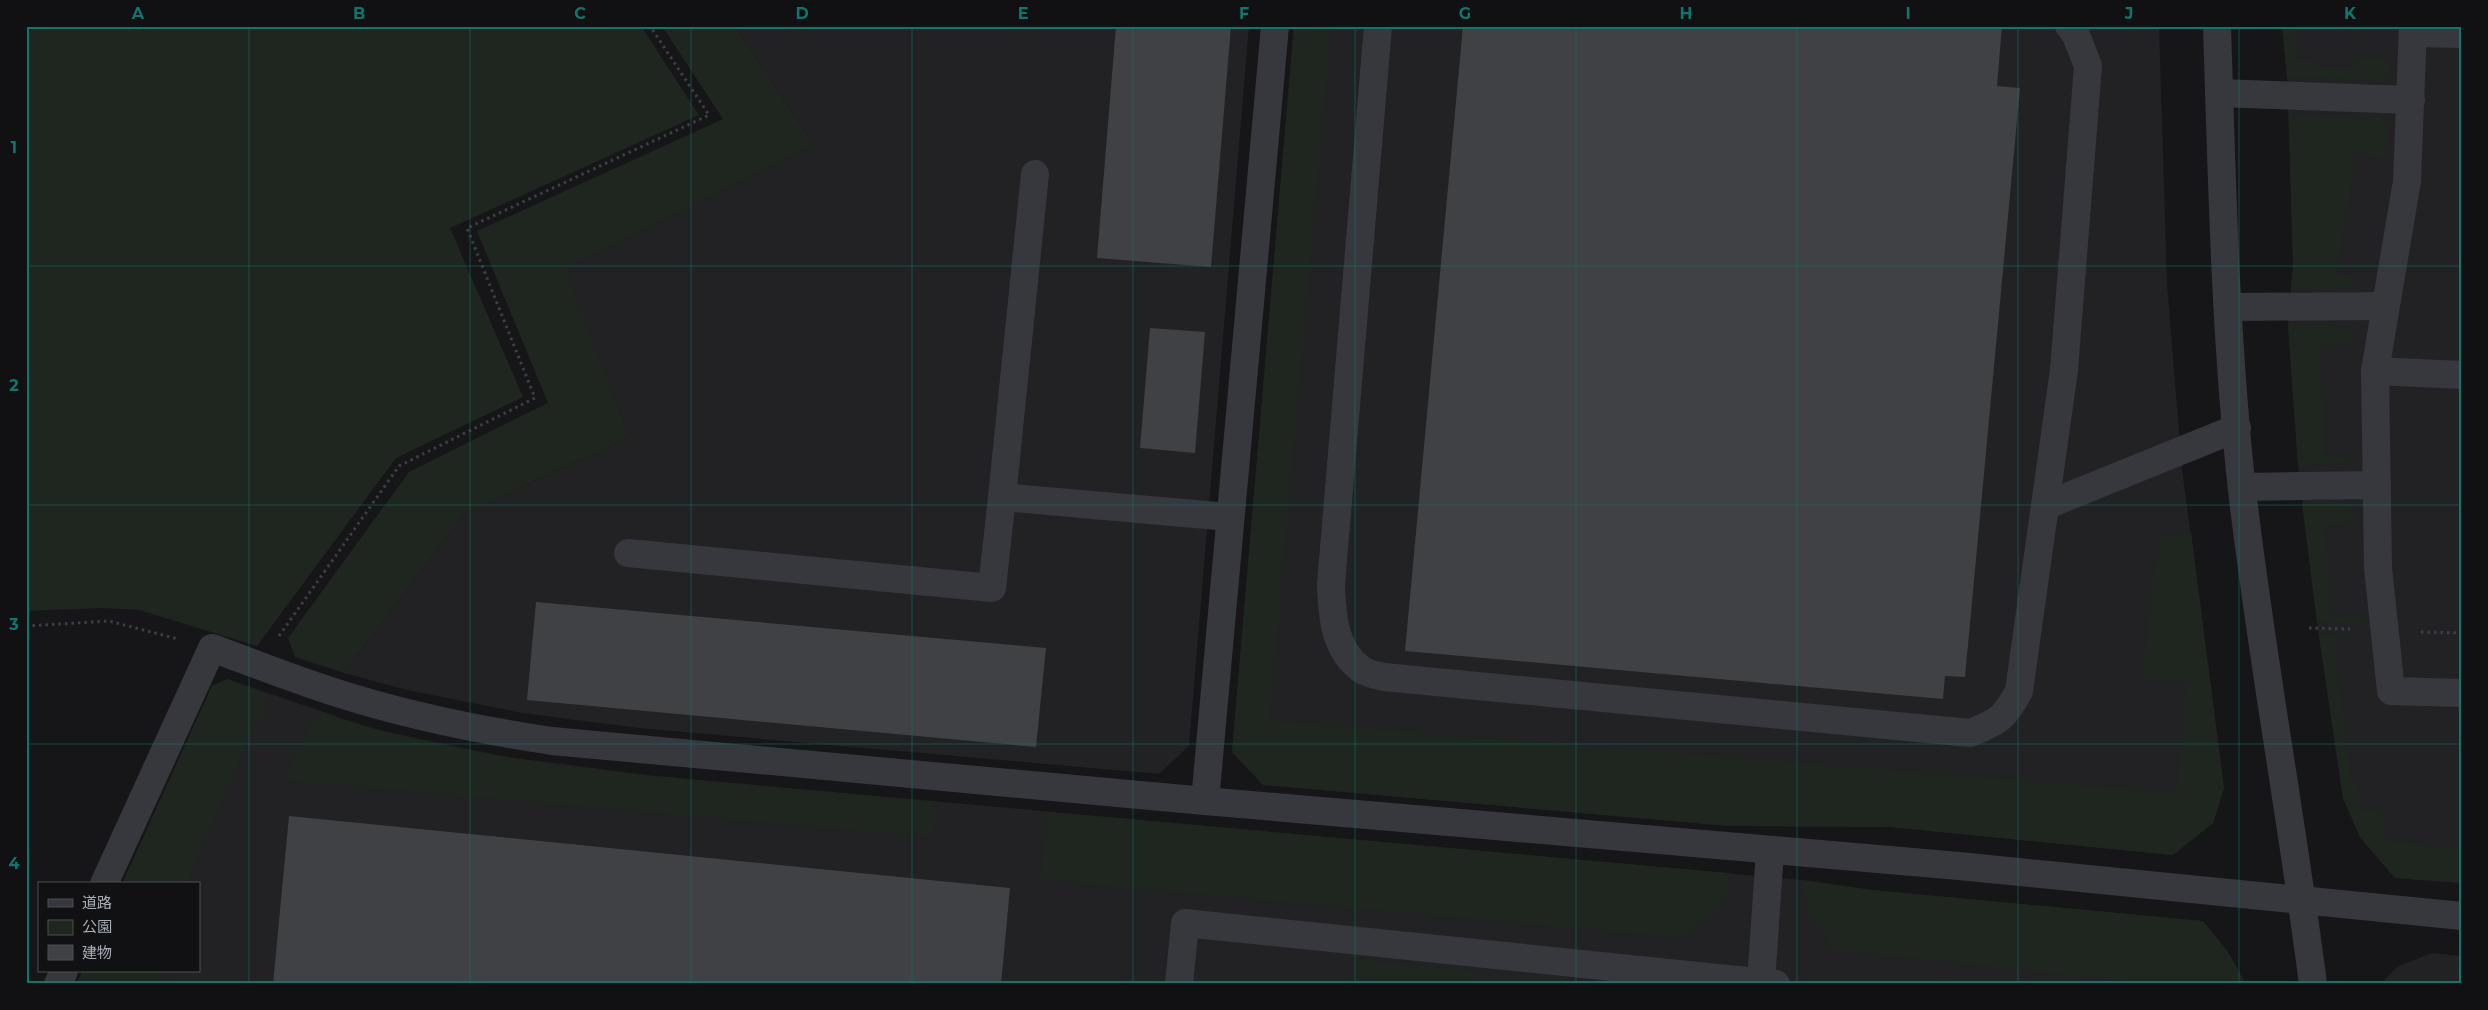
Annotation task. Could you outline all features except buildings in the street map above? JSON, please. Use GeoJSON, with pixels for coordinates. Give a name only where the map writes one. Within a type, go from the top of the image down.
{"type":"FeatureCollection","features":[{"type":"Feature","properties":{"kind":"street"},"geometry":{"type":"LineString","coordinates":[[1205,801],[1229,517],[1275,26]]}},
{"type":"Feature","properties":{"kind":"street"},"geometry":{"type":"LineString","coordinates":[[1378,26],[1331,584],[1332,616],[1343,651],[1362,670],[1384,678],[1970,733],[1992,724],[2008,712],[2019,691],[2047,505],[2064,370],[2088,66],[2076,35],[2069,26]]}},
{"type":"Feature","properties":{"kind":"street"},"geometry":{"type":"LineString","coordinates":[[2217,26],[2229,307],[2242,488],[2252,570],[2313,984]]}},
{"type":"Feature","properties":{"kind":"street"},"geometry":{"type":"LineString","coordinates":[[2462,34],[2413,29],[2407,181],[2375,371],[2378,568],[2392,691],[2462,693]]}},
{"type":"Feature","properties":{"kind":"street"},"geometry":{"type":"LineString","coordinates":[[2219,93],[2411,100]]}},
{"type":"Feature","properties":{"kind":"street"},"geometry":{"type":"LineString","coordinates":[[628,553],[992,588],[1035,174]]}},
{"type":"Feature","properties":{"kind":"street"},"geometry":{"type":"LineString","coordinates":[[2229,307],[2386,306]]}},
{"type":"Feature","properties":{"kind":"street"},"geometry":{"type":"LineString","coordinates":[[2375,371],[2462,375]]}},
{"type":"Feature","properties":{"kind":"street"},"geometry":{"type":"LineString","coordinates":[[2047,505],[2237,428]]}},
{"type":"Feature","properties":{"kind":"street"},"geometry":{"type":"LineString","coordinates":[[2242,488],[2377,485]]}},
{"type":"Feature","properties":{"kind":"street"},"geometry":{"type":"LineString","coordinates":[[1002,497],[1229,517]]}},
{"type":"Feature","properties":{"kind":"street"},"geometry":{"type":"LineString","coordinates":[[105,882],[212,648],[333,692],[395,710],[480,730],[552,741],[1205,801],[1959,866],[2302,902],[2462,916]]}},
{"type":"Feature","properties":{"kind":"street"},"geometry":{"type":"LineString","coordinates":[[1179,984],[1185,923],[1668,978],[1768,983],[1770,851]]}},
{"type":"Feature","properties":{"kind":"street"},"geometry":{"type":"LineString","coordinates":[[58,984],[64,972]]}},
{"type":"Feature","properties":{"kind":"path"},"geometry":{"type":"LineString","coordinates":[[258,665],[400,466],[535,398],[467,228],[709,115],[650,26]]}},
{"type":"Feature","properties":{"kind":"path"},"geometry":{"type":"LineString","coordinates":[[26,626],[108,621],[212,648]]}},
{"type":"Feature","properties":{"kind":"path"},"geometry":{"type":"LineString","coordinates":[[2309,628],[2356,629]]}},
{"type":"Feature","properties":{"kind":"path"},"geometry":{"type":"LineString","coordinates":[[2419,631],[2462,633]]}},
{"type":"Feature","properties":{"kind":"shaded area"},"geometry":{"type":"Polygon","coordinates":[[[735,26],[1249,26],[1189,746],[1159,774],[639,728],[522,713],[407,690],[344,673],[465,513],[630,437],[563,268],[813,144],[735,26]]]}},
{"type":"Feature","properties":{"kind":"shaded area"},"geometry":{"type":"Polygon","coordinates":[[[1294,26],[2159,26],[2167,283],[2182,469],[2224,788],[2213,823],[2173,855],[1890,827],[1730,826],[1263,785],[1232,752],[1294,26]]]}},
{"type":"Feature","properties":{"kind":"shaded area"},"geometry":{"type":"Polygon","coordinates":[[[2282,26],[2462,26],[2462,883],[2395,878],[2360,837],[2343,798],[2317,622],[2298,465],[2288,325],[2293,266],[2287,77],[2282,26]]]}},
{"type":"Feature","properties":{"kind":"shaded area"},"geometry":{"type":"Polygon","coordinates":[[[227,679],[376,730],[507,757],[647,775],[1802,880],[1872,890],[2203,921],[2228,952],[2246,984],[77,984],[82,972],[200,972],[200,882],[123,882],[212,686],[227,679]]]}},
{"type":"Feature","properties":{"kind":"shaded area"},"geometry":{"type":"Polygon","coordinates":[[[2431,953],[2462,956],[2462,984],[2381,984],[2397,967],[2431,953]]]}},
{"type":"Feature","properties":{"kind":"green space"},"geometry":{"type":"Polygon","coordinates":[[[26,26],[641,26],[699,115],[450,228],[523,397],[396,458],[257,646],[139,610],[102,608],[26,611],[26,26]]]}},
{"type":"Feature","properties":{"kind":"green space"},"geometry":{"type":"Polygon","coordinates":[[[662,26],[735,26],[813,144],[564,268],[630,437],[465,513],[344,673],[295,657],[288,638],[409,472],[548,403],[477,231],[723,119],[662,26]]]}},
{"type":"Feature","properties":{"kind":"green space"},"geometry":{"type":"Polygon","coordinates":[[[1294,26],[1331,26],[1269,721],[2177,793],[2187,683],[2143,679],[2151,594],[2161,536],[2191,532],[2224,788],[2213,823],[2173,855],[1890,827],[1730,826],[1263,785],[1232,752],[1294,26]]]}},
{"type":"Feature","properties":{"kind":"green space"},"geometry":{"type":"Polygon","coordinates":[[[2282,26],[2296,26],[2295,61],[2319,61],[2319,68],[2356,69],[2357,58],[2390,59],[2389,76],[2384,80],[2287,77],[2282,26]]]}},
{"type":"Feature","properties":{"kind":"green space"},"geometry":{"type":"Polygon","coordinates":[[[2289,114],[2380,117],[2389,125],[2386,158],[2356,154],[2336,274],[2353,277],[2354,283],[2347,287],[2291,287],[2293,266],[2289,114]]]}},
{"type":"Feature","properties":{"kind":"green space"},"geometry":{"type":"Polygon","coordinates":[[[2337,324],[2351,331],[2354,340],[2350,344],[2321,345],[2325,458],[2351,458],[2345,463],[2298,465],[2288,325],[2337,324]]]}},
{"type":"Feature","properties":{"kind":"green space"},"geometry":{"type":"Polygon","coordinates":[[[2344,503],[2354,513],[2355,521],[2324,526],[2331,617],[2364,615],[2364,624],[2317,622],[2302,504],[2344,503]]]}},
{"type":"Feature","properties":{"kind":"green space"},"geometry":{"type":"Polygon","coordinates":[[[2319,636],[2366,637],[2334,641],[2351,780],[2358,783],[2361,810],[2376,811],[2383,816],[2383,841],[2462,849],[2462,883],[2395,878],[2360,837],[2343,798],[2319,636]]]}},
{"type":"Feature","properties":{"kind":"green space"},"geometry":{"type":"Polygon","coordinates":[[[227,679],[265,693],[266,710],[248,740],[187,882],[123,882],[212,686],[227,679]]]}},
{"type":"Feature","properties":{"kind":"green space"},"geometry":{"type":"Polygon","coordinates":[[[317,712],[392,733],[469,750],[546,763],[702,782],[936,802],[933,837],[284,780],[317,712]]]}},
{"type":"Feature","properties":{"kind":"green space"},"geometry":{"type":"Polygon","coordinates":[[[1047,812],[1729,873],[1727,899],[1686,938],[1041,880],[1047,812]]]}},
{"type":"Feature","properties":{"kind":"green space"},"geometry":{"type":"Polygon","coordinates":[[[1802,880],[1872,890],[2203,921],[2228,952],[2246,984],[2152,984],[1835,950],[1807,912],[1802,880]]]}},
{"type":"Feature","properties":{"kind":"green space"},"geometry":{"type":"Polygon","coordinates":[[[1355,959],[1474,971],[1473,984],[1353,984],[1355,959]]]}},
{"type":"Feature","properties":{"kind":"green space"},"geometry":{"type":"Polygon","coordinates":[[[82,972],[163,972],[162,984],[77,984],[82,972]]]}}]}
